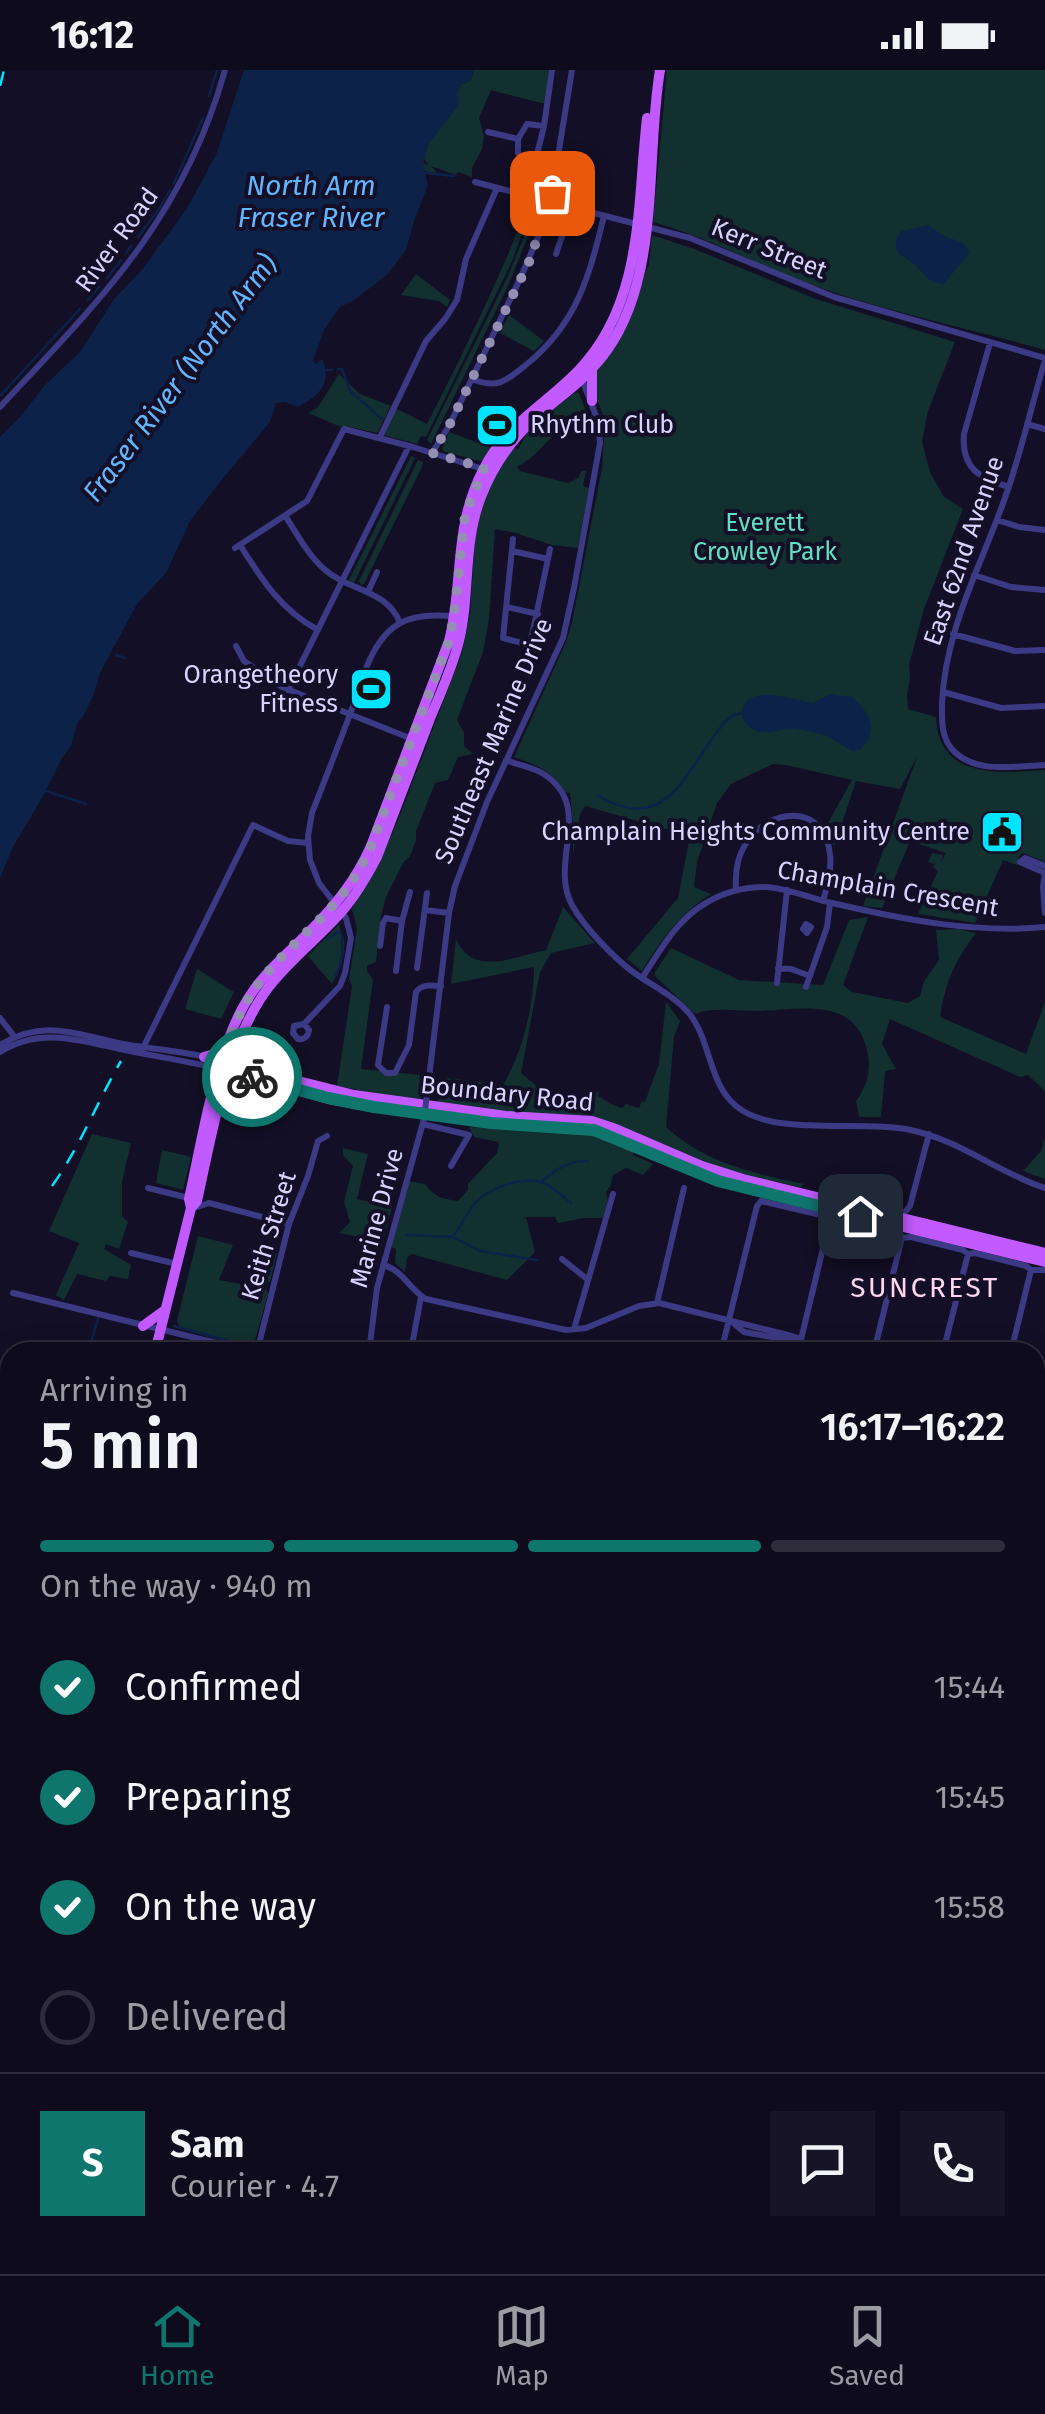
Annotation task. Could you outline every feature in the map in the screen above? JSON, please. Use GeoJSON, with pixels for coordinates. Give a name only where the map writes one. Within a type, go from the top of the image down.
{"type":"FeatureCollection","features":[{"type":"Feature","properties":{"kind":"main road"},"geometry":{"type":"LineString","coordinates":[[190,1203],[197,1201],[222,1096],[226,1044],[241,1010],[267,973],[360,887],[376,858],[459,617],[465,515],[502,442],[522,418],[592,369],[628,313],[638,278],[656,70]]}},
{"type":"Feature","properties":{"kind":"main road"},"geometry":{"type":"LineString","coordinates":[[578,378],[621,304],[641,225]]}},
{"type":"Feature","properties":{"kind":"main road"},"geometry":{"type":"LineString","coordinates":[[592,369],[592,404]]}},
{"type":"Feature","properties":{"kind":"main road"},"geometry":{"type":"LineString","coordinates":[[156,1342],[216,1084],[270,986],[339,908]]}},
{"type":"Feature","properties":{"kind":"main road"},"geometry":{"type":"LineString","coordinates":[[244,1028],[245,1055],[263,1072]]}},
{"type":"Feature","properties":{"kind":"main road"},"geometry":{"type":"LineString","coordinates":[[216,1084],[205,1061],[226,1044]]}},
{"type":"Feature","properties":{"kind":"main road","name":"Boundary Road"},"geometry":{"type":"LineString","coordinates":[[225,1066],[370,1098],[506,1116],[592,1121],[743,1179],[1045,1262]]}},
{"type":"Feature","properties":{"kind":"main road","name":"Boundary Road"},"geometry":{"type":"LineString","coordinates":[[225,1066],[251,1077],[374,1107],[491,1123],[594,1130],[718,1181],[1045,1253]]}},
{"type":"Feature","properties":{"kind":"main road"},"geometry":{"type":"LineString","coordinates":[[222,1096],[231,1085],[251,1077]]}},
{"type":"Feature","properties":{"kind":"main road"},"geometry":{"type":"LineString","coordinates":[[143,1326],[166,1309]]}},
{"type":"Feature","properties":{"kind":"street","name":"River Road"},"geometry":{"type":"LineString","coordinates":[[0,407],[95,305],[156,227],[204,135],[225,70]]}},
{"type":"Feature","properties":{"kind":"street"},"geometry":{"type":"LineString","coordinates":[[528,195],[552,70]]}},
{"type":"Feature","properties":{"kind":"street"},"geometry":{"type":"LineString","coordinates":[[432,453],[530,260],[550,201],[572,70]]}},
{"type":"Feature","properties":{"kind":"street"},"geometry":{"type":"LineString","coordinates":[[518,153],[518,139],[528,124],[544,126]]}},
{"type":"Feature","properties":{"kind":"street"},"geometry":{"type":"LineString","coordinates":[[488,132],[518,139]]}},
{"type":"Feature","properties":{"kind":"street","name":"Kerr Street"},"geometry":{"type":"LineString","coordinates":[[476,182],[704,243],[834,297],[1045,359]]}},
{"type":"Feature","properties":{"kind":"street"},"geometry":{"type":"LineString","coordinates":[[380,438],[426,341],[456,300],[466,259],[497,188]]}},
{"type":"Feature","properties":{"kind":"street"},"geometry":{"type":"LineString","coordinates":[[556,254],[572,207]]}},
{"type":"Feature","properties":{"kind":"street"},"geometry":{"type":"LineString","coordinates":[[472,379],[492,384],[507,380],[560,331],[587,283],[604,216]]}},
{"type":"Feature","properties":{"kind":"street"},"geometry":{"type":"LineString","coordinates":[[990,342],[963,449],[977,474],[1009,486]]}},
{"type":"Feature","properties":{"kind":"street","name":"East 62nd Avenue"},"geometry":{"type":"LineString","coordinates":[[1045,359],[1009,486],[953,634],[943,692],[942,728],[945,739],[968,762],[989,767],[1045,764]]}},
{"type":"Feature","properties":{"kind":"street","name":"Southeast Marine Drive"},"geometry":{"type":"LineString","coordinates":[[428,1094],[454,886],[566,628],[599,454],[600,426],[578,378]]}},
{"type":"Feature","properties":{"kind":"street"},"geometry":{"type":"LineString","coordinates":[[1027,424],[1045,429]]}},
{"type":"Feature","properties":{"kind":"street"},"geometry":{"type":"LineString","coordinates":[[318,630],[279,602],[237,547],[304,505],[344,429],[488,470]]}},
{"type":"Feature","properties":{"kind":"street"},"geometry":{"type":"LineString","coordinates":[[288,690],[409,446]]}},
{"type":"Feature","properties":{"kind":"street"},"geometry":{"type":"LineString","coordinates":[[286,517],[320,566],[392,606],[400,622]]}},
{"type":"Feature","properties":{"kind":"street"},"geometry":{"type":"LineString","coordinates":[[997,520],[1045,530]]}},
{"type":"Feature","properties":{"kind":"street"},"geometry":{"type":"LineString","coordinates":[[512,539],[503,638],[530,645],[550,549]]}},
{"type":"Feature","properties":{"kind":"street"},"geometry":{"type":"LineString","coordinates":[[512,550],[548,559]]}},
{"type":"Feature","properties":{"kind":"street"},"geometry":{"type":"LineString","coordinates":[[368,592],[377,572]]}},
{"type":"Feature","properties":{"kind":"street"},"geometry":{"type":"LineString","coordinates":[[974,576],[1011,588],[1045,590]]}},
{"type":"Feature","properties":{"kind":"street"},"geometry":{"type":"LineString","coordinates":[[508,606],[538,614]]}},
{"type":"Feature","properties":{"kind":"street"},"geometry":{"type":"LineString","coordinates":[[304,1024],[343,980],[350,938],[350,927],[314,873],[308,843],[312,813],[376,649],[386,634],[400,622],[422,616],[459,617]]}},
{"type":"Feature","properties":{"kind":"street"},"geometry":{"type":"LineString","coordinates":[[953,634],[1014,650],[1045,650]]}},
{"type":"Feature","properties":{"kind":"street"},"geometry":{"type":"LineString","coordinates":[[236,646],[244,661],[288,690],[417,741]]}},
{"type":"Feature","properties":{"kind":"street"},"geometry":{"type":"LineString","coordinates":[[943,692],[1001,708],[1045,706]]}},
{"type":"Feature","properties":{"kind":"street"},"geometry":{"type":"LineString","coordinates":[[506,760],[542,774],[562,794],[570,820],[564,868],[570,902],[618,960],[689,1014],[723,1091],[733,1103],[746,1113],[784,1123],[874,1125],[929,1134],[1045,1188]]}},
{"type":"Feature","properties":{"kind":"street"},"geometry":{"type":"LineString","coordinates":[[736,890],[736,871],[744,845],[763,824],[794,815],[812,821],[825,836],[830,866],[827,927],[806,987]]}},
{"type":"Feature","properties":{"kind":"street"},"geometry":{"type":"LineString","coordinates":[[142,1049],[253,825],[288,841],[308,843]]}},
{"type":"Feature","properties":{"kind":"street"},"geometry":{"type":"LineString","coordinates":[[1045,870],[1045,913]]}},
{"type":"Feature","properties":{"kind":"street","name":"Champlain Crescent"},"geometry":{"type":"LineString","coordinates":[[642,978],[672,934],[692,913],[736,890],[755,887],[984,929],[1045,927]]}},
{"type":"Feature","properties":{"kind":"street"},"geometry":{"type":"LineString","coordinates":[[777,983],[787,890]]}},
{"type":"Feature","properties":{"kind":"street"},"geometry":{"type":"LineString","coordinates":[[396,971],[410,892]]}},
{"type":"Feature","properties":{"kind":"street"},"geometry":{"type":"LineString","coordinates":[[417,968],[427,892]]}},
{"type":"Feature","properties":{"kind":"street"},"geometry":{"type":"LineString","coordinates":[[425,910],[449,913]]}},
{"type":"Feature","properties":{"kind":"street"},"geometry":{"type":"LineString","coordinates":[[380,946],[386,918],[402,921]]}},
{"type":"Feature","properties":{"kind":"street"},"geometry":{"type":"LineString","coordinates":[[810,931],[822,940]]}},
{"type":"Feature","properties":{"kind":"street"},"geometry":{"type":"LineString","coordinates":[[778,968],[810,976]]}},
{"type":"Feature","properties":{"kind":"street"},"geometry":{"type":"LineString","coordinates":[[387,1007],[378,1065],[386,1073],[395,1073],[408,1051],[416,992],[427,985],[441,986]]}},
{"type":"Feature","properties":{"kind":"street"},"geometry":{"type":"LineString","coordinates":[[0,1018],[16,1040],[0,1048]]}},
{"type":"Feature","properties":{"kind":"street","name":"Boundary Road"},"geometry":{"type":"LineString","coordinates":[[16,1040],[31,1032],[58,1029],[225,1066]]}},
{"type":"Feature","properties":{"kind":"street","name":"Marine Drive"},"geometry":{"type":"LineString","coordinates":[[370,1342],[374,1303],[428,1094]]}},
{"type":"Feature","properties":{"kind":"street"},"geometry":{"type":"LineString","coordinates":[[423,1122],[469,1135],[451,1166]]}},
{"type":"Feature","properties":{"kind":"street"},"geometry":{"type":"LineString","coordinates":[[876,1342],[929,1134]]}},
{"type":"Feature","properties":{"kind":"street","name":"Keith Street"},"geometry":{"type":"LineString","coordinates":[[258,1342],[289,1224],[318,1141],[326,1136]]}},
{"type":"Feature","properties":{"kind":"street"},"geometry":{"type":"LineString","coordinates":[[148,1188],[190,1203],[209,1203],[289,1224]]}},
{"type":"Feature","properties":{"kind":"street"},"geometry":{"type":"LineString","coordinates":[[656,1303],[684,1188]]}},
{"type":"Feature","properties":{"kind":"street"},"geometry":{"type":"LineString","coordinates":[[199,1190],[209,1203]]}},
{"type":"Feature","properties":{"kind":"street"},"geometry":{"type":"LineString","coordinates":[[574,1330],[612,1194]]}},
{"type":"Feature","properties":{"kind":"street","name":"Boundary Road"},"geometry":{"type":"LineString","coordinates":[[730,1322],[760,1202],[897,1234],[905,1225],[911,1237],[1032,1270],[1045,1270]]}},
{"type":"Feature","properties":{"kind":"street"},"geometry":{"type":"LineString","coordinates":[[800,1342],[830,1219]]}},
{"type":"Feature","properties":{"kind":"street"},"geometry":{"type":"LineString","coordinates":[[131,1253],[177,1264]]}},
{"type":"Feature","properties":{"kind":"street"},"geometry":{"type":"LineString","coordinates":[[946,1342],[968,1254]]}},
{"type":"Feature","properties":{"kind":"street"},"geometry":{"type":"LineString","coordinates":[[562,1258],[587,1278]]}},
{"type":"Feature","properties":{"kind":"street"},"geometry":{"type":"LineString","coordinates":[[383,1265],[396,1270],[421,1297],[558,1329],[586,1328],[656,1303],[730,1322],[744,1332],[792,1342]]}},
{"type":"Feature","properties":{"kind":"street"},"geometry":{"type":"LineString","coordinates":[[1014,1342],[1032,1270]]}},
{"type":"Feature","properties":{"kind":"street"},"geometry":{"type":"LineString","coordinates":[[13,1292],[213,1342]]}},
{"type":"Feature","properties":{"kind":"street"},"geometry":{"type":"LineString","coordinates":[[413,1342],[421,1297]]}},
{"type":"Feature","properties":{"kind":"street"},"geometry":{"type":"LineString","coordinates":[[724,1342],[730,1322]]}},
{"type":"Feature","properties":{"kind":"green space"},"geometry":{"type":"Polygon","coordinates":[[[473,70],[549,70],[545,104],[491,90],[479,118],[484,136],[472,177],[431,166],[437,173],[424,171],[407,163],[406,145],[433,95],[442,96],[458,83],[425,141],[422,162],[428,165],[423,157],[431,133],[473,70]]]}},
{"type":"Feature","properties":{"kind":"green space"},"geometry":{"type":"Polygon","coordinates":[[[667,70],[1045,70],[1045,350],[851,298],[653,222],[667,70]]]}},
{"type":"Feature","properties":{"kind":"green space"},"geometry":{"type":"Polygon","coordinates":[[[528,205],[532,206],[513,259],[426,437],[421,436],[417,444],[384,435],[395,408],[427,424],[528,205]]]}},
{"type":"Feature","properties":{"kind":"green space"},"geometry":{"type":"Polygon","coordinates":[[[536,207],[538,212],[507,288],[431,444],[427,440],[508,276],[536,207]]]}},
{"type":"Feature","properties":{"kind":"green space","name":"Everett Crowley Park"},"geometry":{"type":"Polygon","coordinates":[[[652,235],[816,299],[955,342],[928,411],[922,442],[930,472],[944,497],[963,509],[924,609],[909,665],[908,709],[936,717],[948,752],[960,762],[991,771],[1045,770],[1045,862],[1023,853],[1017,865],[1003,860],[975,923],[918,914],[938,871],[928,862],[932,853],[943,855],[941,862],[946,853],[910,841],[882,908],[863,906],[917,757],[900,789],[856,781],[833,845],[825,828],[852,780],[773,764],[731,784],[717,803],[697,862],[694,887],[711,894],[672,928],[642,971],[627,959],[678,898],[690,836],[585,806],[573,854],[570,793],[543,770],[514,757],[572,623],[602,468],[605,421],[596,396],[596,373],[625,329],[649,264],[652,235]]]}},
{"type":"Feature","properties":{"kind":"green space"},"geometry":{"type":"Polygon","coordinates":[[[416,274],[450,300],[447,307],[439,301],[401,295],[416,274]]]}},
{"type":"Feature","properties":{"kind":"green space"},"geometry":{"type":"Polygon","coordinates":[[[509,315],[544,341],[534,351],[500,333],[509,315]]]}},
{"type":"Feature","properties":{"kind":"green space"},"geometry":{"type":"Polygon","coordinates":[[[339,374],[360,394],[391,406],[377,433],[341,427],[308,413],[318,407],[339,374]]]}},
{"type":"Feature","properties":{"kind":"green space"},"geometry":{"type":"Polygon","coordinates":[[[576,392],[587,414],[557,431],[517,467],[568,483],[586,471],[583,486],[589,488],[578,548],[495,529],[483,652],[457,720],[464,733],[464,746],[473,754],[458,757],[448,780],[435,783],[410,856],[386,897],[376,962],[367,966],[373,980],[361,1069],[422,1075],[420,1102],[337,1086],[357,929],[352,909],[395,828],[462,653],[470,614],[476,525],[492,480],[513,448],[518,449],[530,428],[576,392]]]}},
{"type":"Feature","properties":{"kind":"green space"},"geometry":{"type":"Polygon","coordinates":[[[449,432],[492,448],[480,461],[445,452],[442,449],[449,432]]]}},
{"type":"Feature","properties":{"kind":"green space"},"geometry":{"type":"Polygon","coordinates":[[[411,456],[415,458],[354,583],[349,580],[411,456]]]}},
{"type":"Feature","properties":{"kind":"green space"},"geometry":{"type":"Polygon","coordinates":[[[418,460],[423,462],[422,467],[361,585],[359,581],[418,460]]]}},
{"type":"Feature","properties":{"kind":"green space"},"geometry":{"type":"Polygon","coordinates":[[[563,907],[595,943],[551,953],[540,972],[521,1073],[540,1089],[580,1100],[599,1091],[598,1096],[611,1104],[639,1108],[659,1064],[666,1002],[680,1021],[674,1037],[666,1127],[713,1158],[804,1184],[800,1187],[745,1175],[687,1156],[516,1113],[436,1105],[446,1078],[503,1085],[522,1043],[532,997],[534,967],[451,984],[456,939],[463,951],[483,961],[508,960],[546,950],[563,907]]]}},
{"type":"Feature","properties":{"kind":"green space"},"geometry":{"type":"Polygon","coordinates":[[[868,917],[843,985],[852,992],[908,1003],[920,996],[924,981],[939,960],[936,930],[976,933],[952,972],[940,1017],[1026,1054],[1045,1002],[1045,1091],[1028,1075],[1020,1077],[890,1019],[882,1044],[896,1069],[885,1071],[881,1117],[859,1117],[856,1101],[868,1077],[869,1064],[860,1032],[850,1021],[838,1013],[807,1008],[695,1014],[655,976],[671,948],[739,980],[823,985],[849,920],[868,917]]]}},
{"type":"Feature","properties":{"kind":"green space"},"geometry":{"type":"Polygon","coordinates":[[[339,924],[341,954],[332,984],[308,956],[339,924]]]}},
{"type":"Feature","properties":{"kind":"green space"},"geometry":{"type":"Polygon","coordinates":[[[197,969],[234,992],[221,1019],[185,1009],[197,969]]]}},
{"type":"Feature","properties":{"kind":"green space"},"geometry":{"type":"Polygon","coordinates":[[[469,1127],[582,1132],[633,1149],[633,1155],[653,1164],[643,1175],[626,1168],[613,1175],[603,1218],[558,1223],[555,1217],[526,1217],[535,1252],[507,1280],[411,1254],[405,1272],[395,1263],[396,1249],[391,1247],[409,1181],[425,1184],[439,1197],[458,1201],[497,1153],[499,1142],[474,1137],[469,1127]]]}},
{"type":"Feature","properties":{"kind":"green space"},"geometry":{"type":"Polygon","coordinates":[[[92,1134],[131,1143],[122,1182],[122,1216],[128,1222],[119,1249],[106,1244],[104,1249],[131,1265],[128,1279],[110,1276],[106,1281],[77,1274],[64,1300],[56,1295],[79,1243],[49,1231],[92,1134]]]}},
{"type":"Feature","properties":{"kind":"green space"},"geometry":{"type":"Polygon","coordinates":[[[1045,1138],[1045,1179],[1023,1171],[1041,1151],[1045,1138]]]}},
{"type":"Feature","properties":{"kind":"green space"},"geometry":{"type":"Polygon","coordinates":[[[343,1148],[368,1154],[357,1199],[392,1207],[383,1242],[339,1233],[350,1222],[344,1202],[353,1166],[343,1155],[343,1148]]]}},
{"type":"Feature","properties":{"kind":"green space"},"geometry":{"type":"Polygon","coordinates":[[[162,1150],[191,1157],[183,1190],[156,1183],[162,1150]]]}},
{"type":"Feature","properties":{"kind":"green space"},"geometry":{"type":"Polygon","coordinates":[[[198,1236],[233,1245],[219,1280],[266,1289],[268,1294],[255,1342],[226,1342],[181,1329],[177,1321],[198,1236]]]}},
{"type":"Feature","properties":{"kind":"green space"},"geometry":{"type":"Polygon","coordinates":[[[259,1250],[277,1253],[270,1282],[256,1280],[259,1250]]]}},
{"type":"Feature","properties":{"kind":"water","name":"North Arm Fraser River"},"geometry":{"type":"Polygon","coordinates":[[[244,70],[473,70],[470,80],[461,84],[457,92],[459,105],[428,145],[423,164],[428,185],[406,250],[388,274],[340,307],[324,330],[313,361],[323,361],[326,376],[321,389],[298,407],[276,403],[270,422],[190,521],[166,573],[137,604],[100,673],[71,746],[13,847],[0,878],[0,437],[80,352],[114,299],[141,271],[186,210],[216,155],[244,70]]]}},
{"type":"Feature","properties":{"kind":"water"},"geometry":{"type":"Polygon","coordinates":[[[929,225],[962,243],[969,253],[944,284],[931,281],[896,249],[901,231],[929,225]]]}},
{"type":"Feature","properties":{"kind":"water"},"geometry":{"type":"Polygon","coordinates":[[[831,694],[852,697],[867,715],[870,735],[861,749],[853,751],[825,735],[805,731],[759,732],[742,717],[745,702],[762,695],[813,703],[831,694]]]}},
{"type":"Feature","properties":{"kind":"waterway"},"geometry":{"type":"LineString","coordinates":[[209,96],[217,70]]}},
{"type":"Feature","properties":{"kind":"waterway"},"geometry":{"type":"LineString","coordinates":[[174,183],[203,118]]}},
{"type":"Feature","properties":{"kind":"waterway"},"geometry":{"type":"LineString","coordinates":[[426,173],[454,176]]}},
{"type":"Feature","properties":{"kind":"waterway"},"geometry":{"type":"LineString","coordinates":[[138,237],[170,190]]}},
{"type":"Feature","properties":{"kind":"waterway"},"geometry":{"type":"LineString","coordinates":[[126,253],[131,246]]}},
{"type":"Feature","properties":{"kind":"waterway"},"geometry":{"type":"LineString","coordinates":[[107,278],[121,260]]}},
{"type":"Feature","properties":{"kind":"waterway"},"geometry":{"type":"LineString","coordinates":[[88,300],[99,287]]}},
{"type":"Feature","properties":{"kind":"waterway"},"geometry":{"type":"LineString","coordinates":[[1,395],[80,309]]}},
{"type":"Feature","properties":{"kind":"waterway"},"geometry":{"type":"LineString","coordinates":[[338,369],[342,369],[350,391],[382,419]]}},
{"type":"Feature","properties":{"kind":"waterway"},"geometry":{"type":"LineString","coordinates":[[327,370],[332,370]]}},
{"type":"Feature","properties":{"kind":"waterway"},"geometry":{"type":"LineString","coordinates":[[116,655],[125,658]]}},
{"type":"Feature","properties":{"kind":"waterway"},"geometry":{"type":"LineString","coordinates":[[597,795],[621,806],[642,809],[659,803],[686,777],[724,723],[742,713]]}},
{"type":"Feature","properties":{"kind":"waterway"},"geometry":{"type":"LineString","coordinates":[[46,791],[86,804]]}},
{"type":"Feature","properties":{"kind":"waterway"},"geometry":{"type":"LineString","coordinates":[[327,939],[338,932]]}},
{"type":"Feature","properties":{"kind":"waterway"},"geometry":{"type":"LineString","coordinates":[[336,976],[343,947],[340,932]]}},
{"type":"Feature","properties":{"kind":"waterway"},"geometry":{"type":"LineString","coordinates":[[541,1182],[563,1167],[588,1161]]}},
{"type":"Feature","properties":{"kind":"waterway"},"geometry":{"type":"LineString","coordinates":[[453,1237],[480,1198],[512,1183],[541,1182],[571,1203]]}},
{"type":"Feature","properties":{"kind":"waterway"},"geometry":{"type":"LineString","coordinates":[[407,1235],[453,1237],[480,1251],[537,1260]]}},
{"type":"Feature","properties":{"kind":"waterway"},"geometry":{"type":"LineString","coordinates":[[91,1342],[98,1319]]}},
{"type":"Feature","properties":{"kind":"waterway"},"geometry":{"type":"LineString","coordinates":[[174,1326],[233,1342]]}},
{"type":"Feature","properties":{"kind":"railway"},"geometry":{"type":"LineString","coordinates":[[0,86],[4,70]]}},
{"type":"Feature","properties":{"kind":"railway"},"geometry":{"type":"LineString","coordinates":[[52,1186],[121,1061]]}},
{"type":"Feature","properties":{"kind":"way so far"},"geometry":{"type":"LineString","coordinates":[[252,1077],[220,1069],[234,1025],[267,973],[336,904],[356,876],[444,656],[452,630],[465,515],[484,468],[432,453],[530,260],[552,193]]}},
{"type":"Feature","properties":{"kind":"place","name":"Rhythm Club"},"geometry":{"type":"Point","coordinates":[497,425]}},
{"type":"Feature","properties":{"kind":"place","name":"Orangetheory Fitness"},"geometry":{"type":"Point","coordinates":[371,689]}},
{"type":"Feature","properties":{"kind":"place","name":"Champlain Heights Community Centre"},"geometry":{"type":"Point","coordinates":[1002,832]}},
{"type":"Feature","properties":{"kind":"district","name":"SUNCREST"},"geometry":{"type":"Point","coordinates":[925,1287]}},
{"type":"Feature","properties":{"kind":"route"},"geometry":{"type":"LineString","coordinates":[[252,1077],[374,1107],[491,1123],[594,1130],[718,1181],[860,1216]]}},
{"type":"Feature","properties":{"kind":"water label","name":"Fraser River (North Arm)"},"geometry":{"type":"Point","coordinates":[180,378]}}]}
